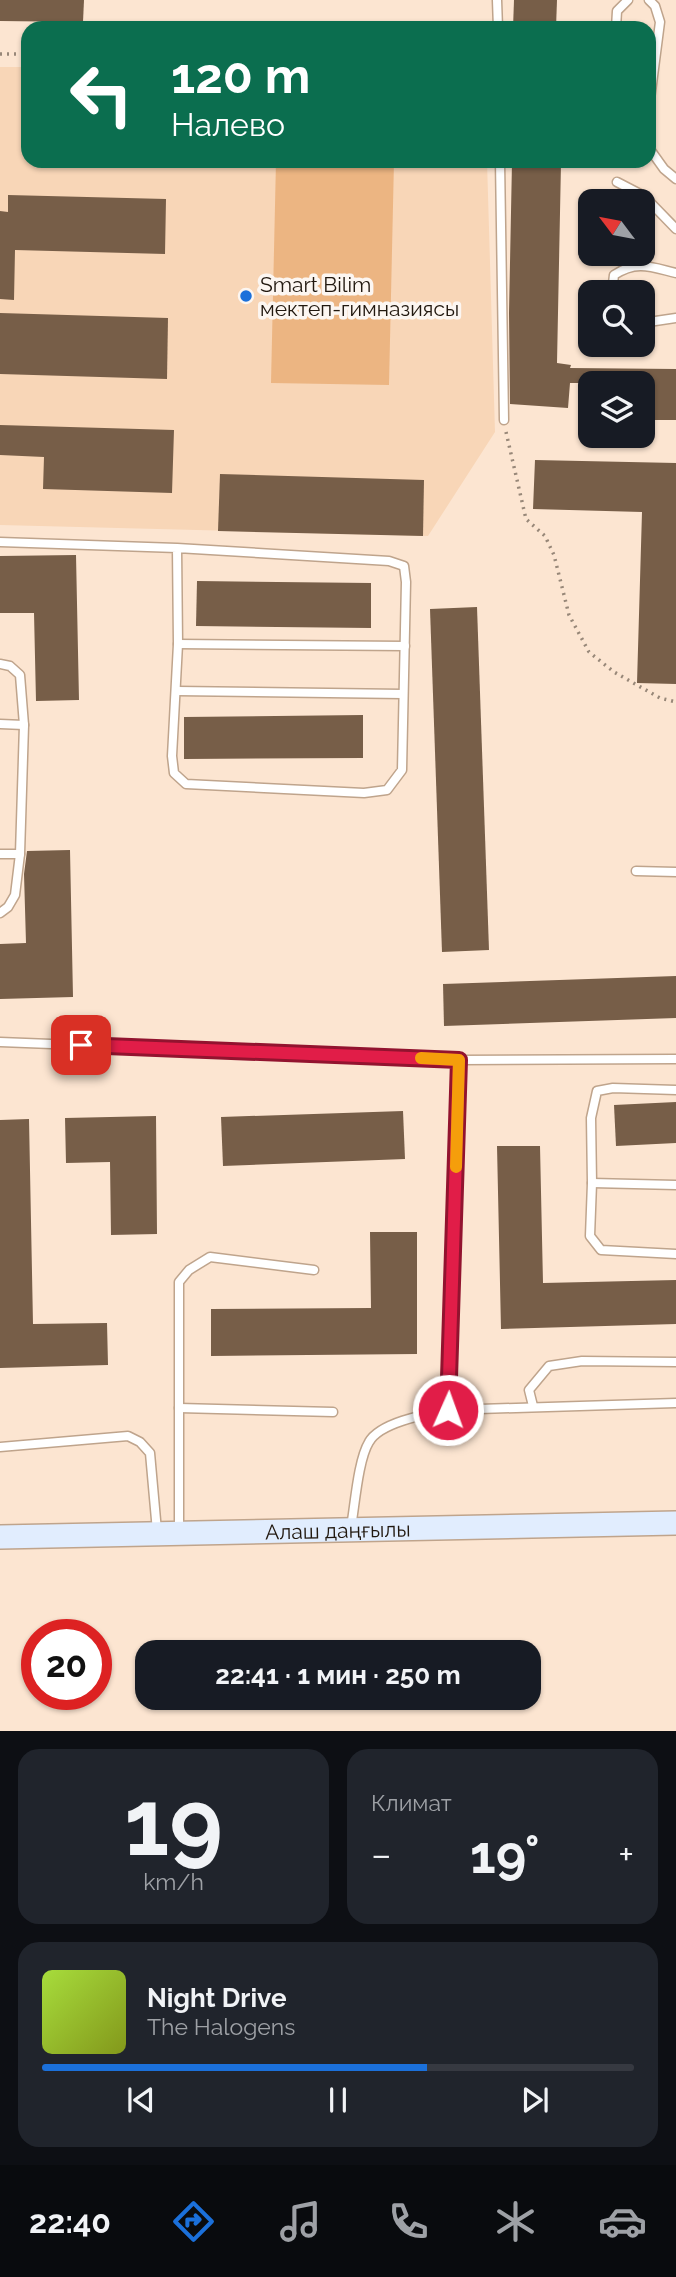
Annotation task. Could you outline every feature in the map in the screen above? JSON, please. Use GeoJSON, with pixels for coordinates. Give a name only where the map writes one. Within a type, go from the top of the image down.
{"type":"FeatureCollection","features":[{"type":"Feature","properties":{"kind":"main road","name":"Алаш даңғылы"},"geometry":{"type":"LineString","coordinates":[[0,1537],[676,1523]]}},
{"type":"Feature","properties":{"kind":"lane"},"geometry":{"type":"LineString","coordinates":[[497,0],[498,21]]}},
{"type":"Feature","properties":{"kind":"lane"},"geometry":{"type":"LineString","coordinates":[[616,21],[617,11],[628,0]]}},
{"type":"Feature","properties":{"kind":"lane"},"geometry":{"type":"LineString","coordinates":[[649,0],[655,6],[660,22],[656,53]]}},
{"type":"Feature","properties":{"kind":"lane"},"geometry":{"type":"LineString","coordinates":[[656,158],[676,179]]}},
{"type":"Feature","properties":{"kind":"lane"},"geometry":{"type":"LineString","coordinates":[[500,168],[504,420]]}},
{"type":"Feature","properties":{"kind":"lane"},"geometry":{"type":"LineString","coordinates":[[617,182],[643,196],[676,229]]}},
{"type":"Feature","properties":{"kind":"lane"},"geometry":{"type":"LineString","coordinates":[[613,280],[614,275],[627,267],[641,265],[676,273]]}},
{"type":"Feature","properties":{"kind":"lane"},"geometry":{"type":"LineString","coordinates":[[655,321],[676,318]]}},
{"type":"Feature","properties":{"kind":"lane"},"geometry":{"type":"LineString","coordinates":[[0,542],[177,548],[388,561],[404,566],[406,582],[402,770],[387,790],[364,793],[186,784],[174,773],[172,756],[178,644],[177,548]]}},
{"type":"Feature","properties":{"kind":"lane"},"geometry":{"type":"LineString","coordinates":[[178,644],[405,646]]}},
{"type":"Feature","properties":{"kind":"lane"},"geometry":{"type":"LineString","coordinates":[[0,664],[10,666],[20,675],[24,725],[20,854],[15,895],[0,914]]}},
{"type":"Feature","properties":{"kind":"lane"},"geometry":{"type":"LineString","coordinates":[[177,691],[403,694]]}},
{"type":"Feature","properties":{"kind":"lane"},"geometry":{"type":"LineString","coordinates":[[0,724],[24,725]]}},
{"type":"Feature","properties":{"kind":"lane"},"geometry":{"type":"LineString","coordinates":[[0,853],[20,854]]}},
{"type":"Feature","properties":{"kind":"lane"},"geometry":{"type":"LineString","coordinates":[[636,872],[676,872]]}},
{"type":"Feature","properties":{"kind":"lane"},"geometry":{"type":"LineString","coordinates":[[0,1042],[459,1060],[676,1059]]}},
{"type":"Feature","properties":{"kind":"lane"},"geometry":{"type":"LineString","coordinates":[[448,1410],[459,1060]]}},
{"type":"Feature","properties":{"kind":"lane"},"geometry":{"type":"LineString","coordinates":[[676,1090],[613,1088],[597,1091],[591,1118],[590,1236],[601,1250],[676,1254]]}},
{"type":"Feature","properties":{"kind":"lane"},"geometry":{"type":"LineString","coordinates":[[592,1183],[676,1185]]}},
{"type":"Feature","properties":{"kind":"lane"},"geometry":{"type":"LineString","coordinates":[[168,1533],[179,1408],[179,1282],[189,1270],[210,1257],[314,1270]]}},
{"type":"Feature","properties":{"kind":"lane"},"geometry":{"type":"LineString","coordinates":[[533,1406],[529,1390],[548,1366],[582,1361],[676,1362]]}},
{"type":"Feature","properties":{"kind":"lane"},"geometry":{"type":"LineString","coordinates":[[351,1530],[363,1457],[369,1441],[380,1430],[416,1416],[448,1410],[676,1403]]}},
{"type":"Feature","properties":{"kind":"lane"},"geometry":{"type":"LineString","coordinates":[[179,1408],[333,1412]]}},
{"type":"Feature","properties":{"kind":"lane"},"geometry":{"type":"LineString","coordinates":[[0,1447],[128,1436],[140,1442],[150,1453],[168,1533]]}},
{"type":"Feature","properties":{"kind":"path"},"geometry":{"type":"LineString","coordinates":[[0,54],[21,54]]}},
{"type":"Feature","properties":{"kind":"path"},"geometry":{"type":"LineString","coordinates":[[504,420],[526,519],[545,536],[554,555],[569,615],[589,652],[614,672],[660,698],[676,702]]}},
{"type":"Feature","properties":{"kind":"shaded area","name":"Smart Bilim мектеп-гимназиясы"},"geometry":{"type":"Polygon","coordinates":[[[0,67],[21,67],[21,168],[487,168],[495,432],[428,536],[0,525],[0,67]]]}},
{"type":"Feature","properties":{"kind":"shaded area"},"geometry":{"type":"Polygon","coordinates":[[[276,168],[394,168],[389,385],[271,383],[276,168]]]}},
{"type":"Feature","properties":{"kind":"building"},"geometry":{"type":"Polygon","coordinates":[[[0,0],[84,0],[83,21],[0,21],[0,0]]]}},
{"type":"Feature","properties":{"kind":"building"},"geometry":{"type":"Polygon","coordinates":[[[514,0],[557,0],[556,21],[513,21],[514,0]]]}},
{"type":"Feature","properties":{"kind":"building"},"geometry":{"type":"Polygon","coordinates":[[[512,168],[561,168],[557,363],[571,365],[570,368],[676,369],[676,420],[655,420],[655,371],[578,371],[578,383],[570,383],[568,408],[510,404],[512,168]]]}},
{"type":"Feature","properties":{"kind":"building"},"geometry":{"type":"Polygon","coordinates":[[[8,195],[166,199],[165,254],[15,250],[14,300],[0,299],[0,211],[8,212],[8,195]]]}},
{"type":"Feature","properties":{"kind":"building"},"geometry":{"type":"Polygon","coordinates":[[[0,313],[168,318],[167,379],[0,374],[0,313]]]}},
{"type":"Feature","properties":{"kind":"building"},"geometry":{"type":"Polygon","coordinates":[[[0,425],[174,430],[172,493],[43,489],[44,457],[0,455],[0,425]]]}},
{"type":"Feature","properties":{"kind":"building"},"geometry":{"type":"Polygon","coordinates":[[[535,460],[676,463],[676,684],[637,683],[642,512],[533,509],[535,460]]]}},
{"type":"Feature","properties":{"kind":"building"},"geometry":{"type":"Polygon","coordinates":[[[220,474],[424,480],[423,536],[218,531],[220,474]]]}},
{"type":"Feature","properties":{"kind":"building"},"geometry":{"type":"Polygon","coordinates":[[[76,555],[79,700],[36,701],[34,613],[0,613],[0,556],[76,555]]]}},
{"type":"Feature","properties":{"kind":"building"},"geometry":{"type":"Polygon","coordinates":[[[197,581],[371,583],[371,628],[196,626],[197,581]]]}},
{"type":"Feature","properties":{"kind":"building"},"geometry":{"type":"Polygon","coordinates":[[[477,607],[489,950],[442,952],[430,609],[477,607]]]}},
{"type":"Feature","properties":{"kind":"building"},"geometry":{"type":"Polygon","coordinates":[[[363,715],[363,758],[184,759],[184,717],[363,715]]]}},
{"type":"Feature","properties":{"kind":"building"},"geometry":{"type":"Polygon","coordinates":[[[70,850],[73,997],[0,999],[0,944],[26,943],[24,874],[27,851],[70,850]]]}},
{"type":"Feature","properties":{"kind":"building"},"geometry":{"type":"Polygon","coordinates":[[[676,976],[676,1018],[444,1026],[443,984],[676,976]]]}},
{"type":"Feature","properties":{"kind":"building"},"geometry":{"type":"Polygon","coordinates":[[[676,1102],[676,1143],[616,1146],[614,1105],[676,1102]]]}},
{"type":"Feature","properties":{"kind":"building"},"geometry":{"type":"Polygon","coordinates":[[[403,1111],[405,1159],[223,1166],[221,1117],[403,1111]]]}},
{"type":"Feature","properties":{"kind":"building"},"geometry":{"type":"Polygon","coordinates":[[[156,1116],[157,1234],[111,1235],[110,1162],[66,1163],[65,1118],[156,1116]]]}},
{"type":"Feature","properties":{"kind":"building"},"geometry":{"type":"Polygon","coordinates":[[[29,1119],[33,1324],[107,1323],[108,1365],[0,1368],[0,1120],[29,1119]]]}},
{"type":"Feature","properties":{"kind":"building"},"geometry":{"type":"Polygon","coordinates":[[[497,1146],[540,1146],[543,1283],[676,1280],[676,1324],[501,1329],[497,1146]]]}},
{"type":"Feature","properties":{"kind":"building"},"geometry":{"type":"Polygon","coordinates":[[[370,1232],[417,1232],[417,1354],[211,1356],[211,1309],[371,1308],[370,1232]]]}},
{"type":"Feature","properties":{"kind":"slow traffic"},"geometry":{"type":"LineString","coordinates":[[421,1058],[459,1060],[456,1167]]}},
{"type":"Feature","properties":{"kind":"place","name":"Smart Bilim мектеп-гимназиясы"},"geometry":{"type":"Point","coordinates":[246,296]}},
{"type":"Feature","properties":{"kind":"route"},"geometry":{"type":"LineString","coordinates":[[81,1045],[459,1060],[448,1410]]}}]}
